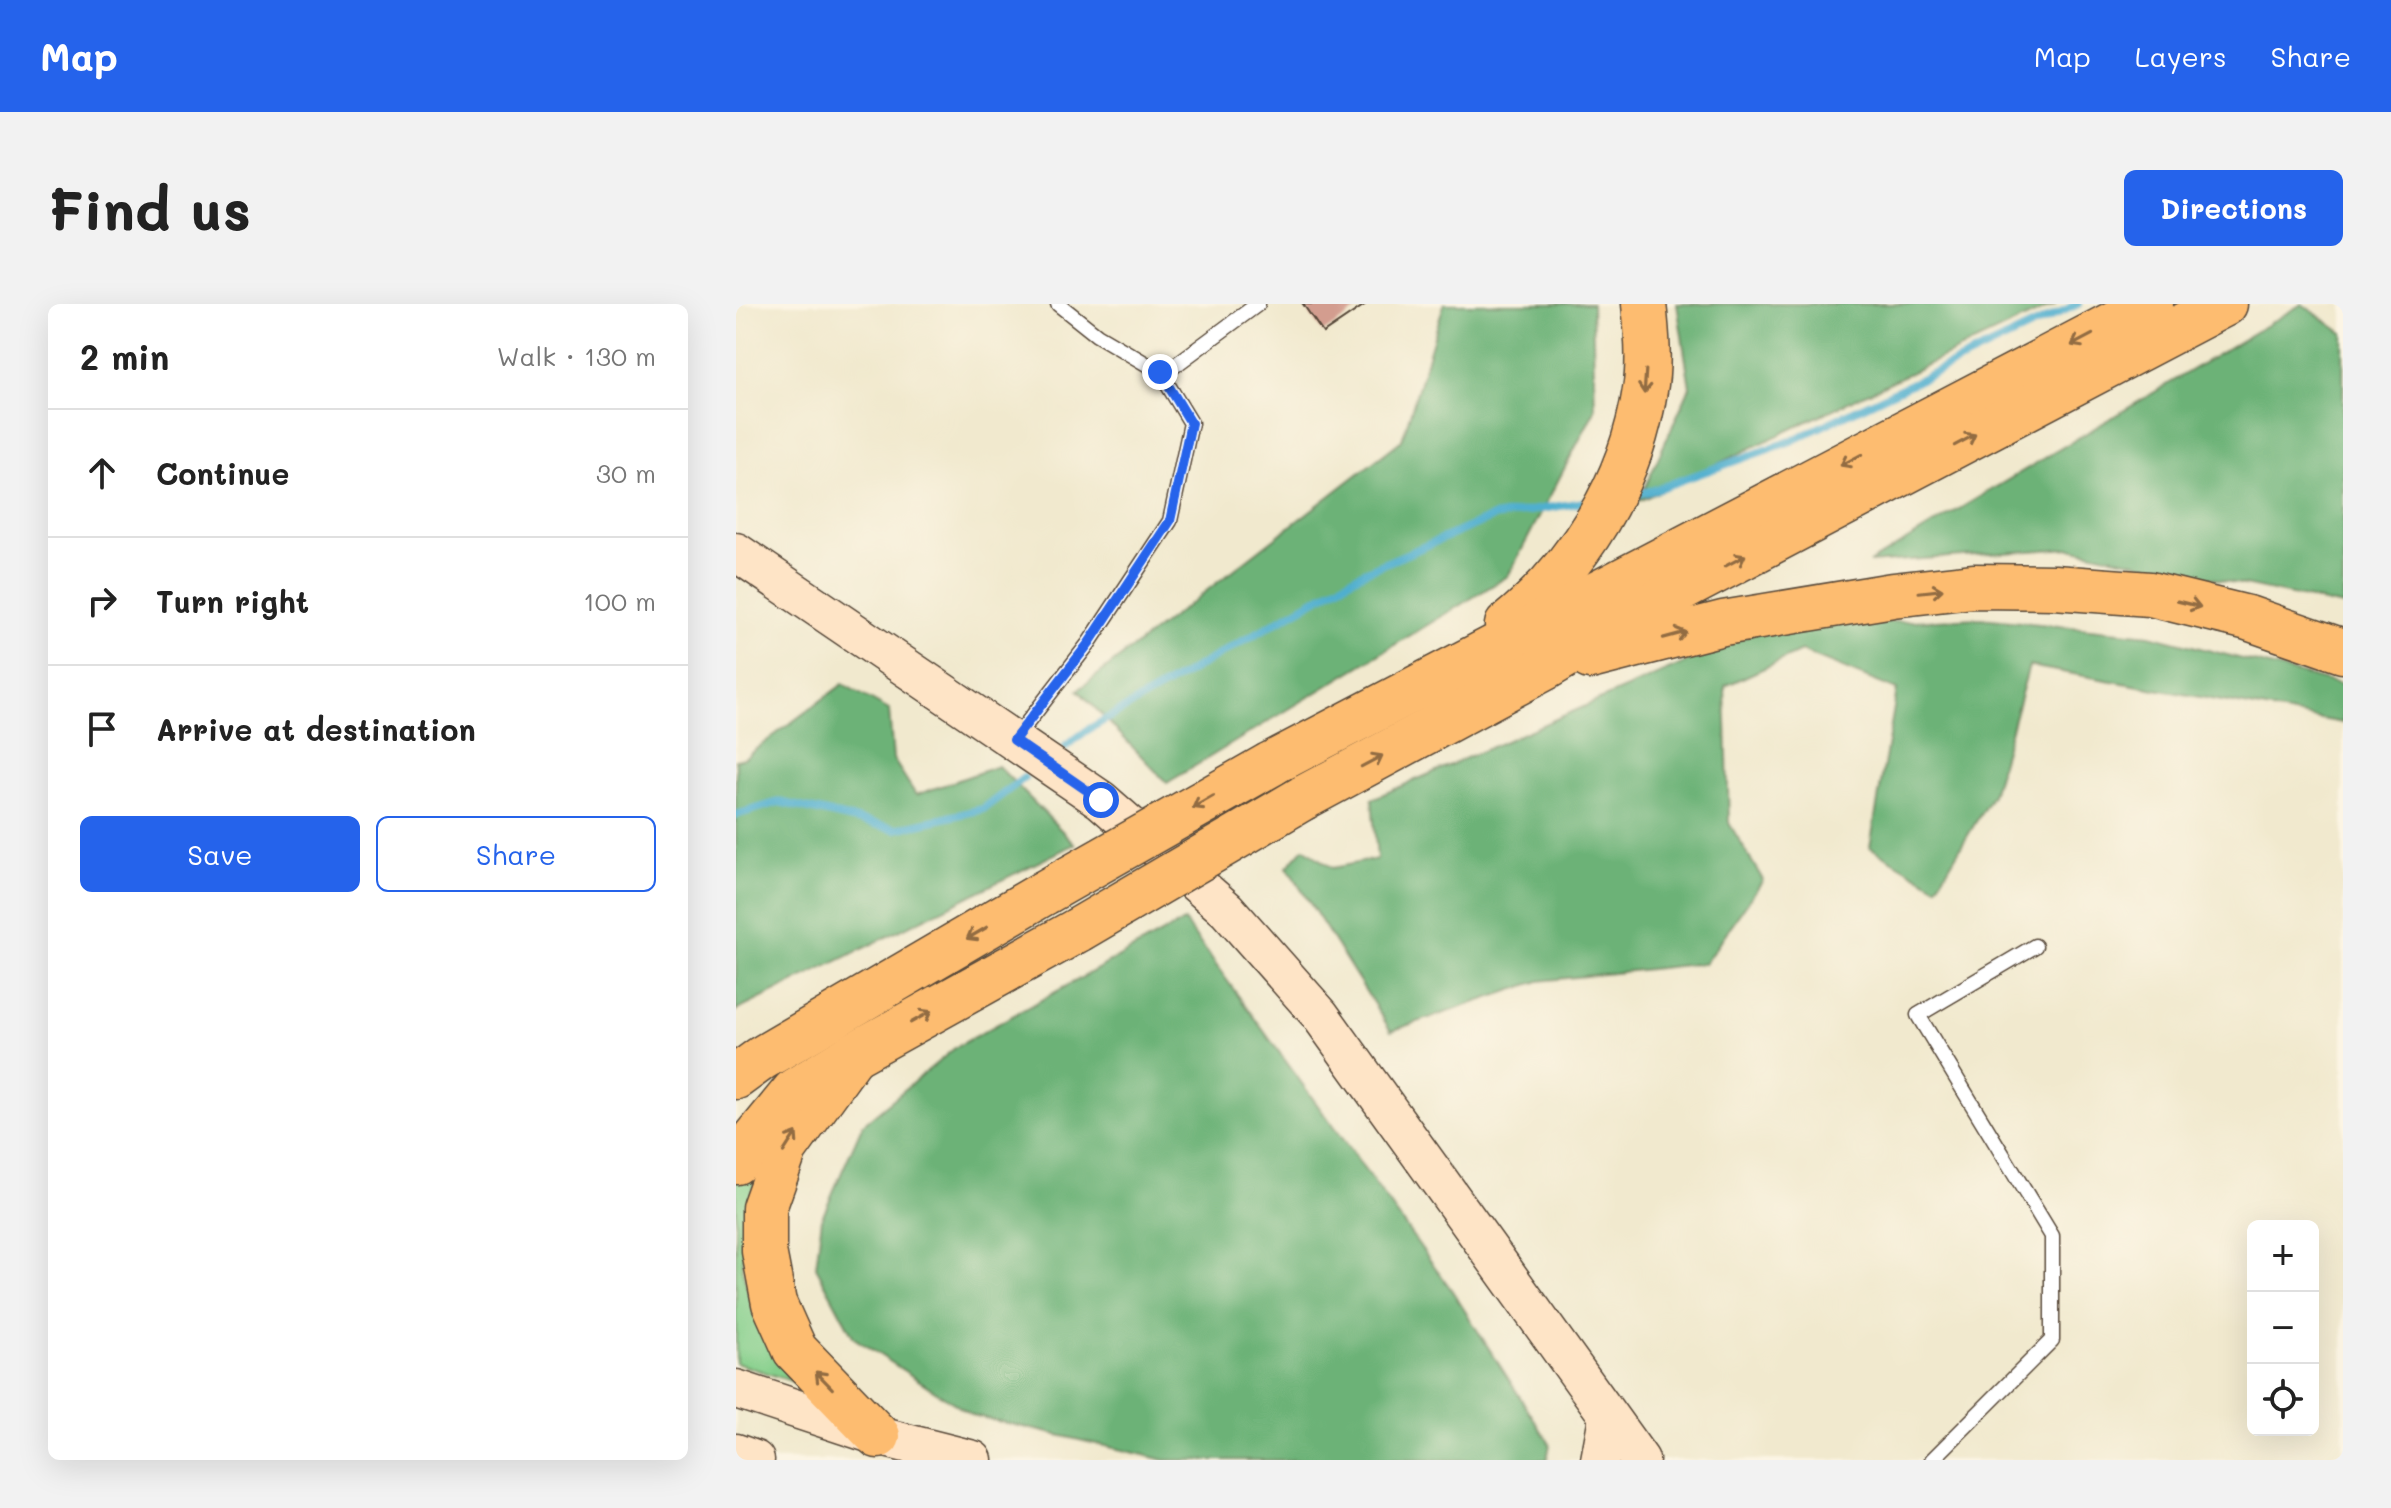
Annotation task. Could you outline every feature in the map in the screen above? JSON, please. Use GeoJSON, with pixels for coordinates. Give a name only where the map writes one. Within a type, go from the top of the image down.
{"type":"FeatureCollection","features":[{"type":"Feature","properties":{"kind":"highway"},"geometry":{"type":"LineString","coordinates":[[1456,667],[1529,607],[1580,549],[1607,504],[1631,452],[1646,388],[1644,304]]}},
{"type":"Feature","properties":{"kind":"highway"},"geometry":{"type":"LineString","coordinates":[[745,1067],[1271,764],[2151,304]]}},
{"type":"Feature","properties":{"kind":"highway"},"geometry":{"type":"LineString","coordinates":[[736,1162],[795,1090],[853,1055],[1078,930],[1303,798],[1545,668],[1642,610],[2225,304]]}},
{"type":"Feature","properties":{"kind":"highway"},"geometry":{"type":"LineString","coordinates":[[1545,668],[1723,623],[1893,595],[1973,586],[2054,587],[2150,594],[2248,618],[2343,651]]}},
{"type":"Feature","properties":{"kind":"highway"},"geometry":{"type":"LineString","coordinates":[[853,1055],[785,1149],[764,1208],[764,1251],[774,1303],[795,1350],[878,1436]]}},
{"type":"Feature","properties":{"kind":"street"},"geometry":{"type":"LineString","coordinates":[[736,552],[1101,800],[1227,910],[1320,1015],[1640,1460]]}},
{"type":"Feature","properties":{"kind":"street"},"geometry":{"type":"LineString","coordinates":[[736,1389],[878,1436],[973,1460]]}},
{"type":"Feature","properties":{"kind":"street"},"geometry":{"type":"LineString","coordinates":[[1600,1460],[1608,1417]]}},
{"type":"Feature","properties":{"kind":"street"},"geometry":{"type":"LineString","coordinates":[[736,1453],[755,1460]]}},
{"type":"Feature","properties":{"kind":"lane"},"geometry":{"type":"LineString","coordinates":[[1014,740],[1089,643],[1170,521],[1191,423],[1162,375],[1097,335],[1058,304]]}},
{"type":"Feature","properties":{"kind":"lane"},"geometry":{"type":"LineString","coordinates":[[1162,375],[1258,304]]}},
{"type":"Feature","properties":{"kind":"lane"},"geometry":{"type":"LineString","coordinates":[[1932,1460],[2052,1340],[2052,1236],[1918,1015],[2035,946]]}},
{"type":"Feature","properties":{"kind":"green space"},"geometry":{"type":"Polygon","coordinates":[[[1444,304],[1592,304],[1595,410],[1508,576],[1167,783],[1078,690],[1402,440],[1444,304]]]}},
{"type":"Feature","properties":{"kind":"green space"},"geometry":{"type":"Polygon","coordinates":[[[1677,304],[2056,304],[1639,501],[1690,387],[1677,304]]]}},
{"type":"Feature","properties":{"kind":"green space"},"geometry":{"type":"Polygon","coordinates":[[[2302,304],[2343,333],[2343,606],[2070,548],[1869,563],[2302,304]]]}},
{"type":"Feature","properties":{"kind":"green space"},"geometry":{"type":"Polygon","coordinates":[[[1981,618],[2150,635],[2343,685],[2343,723],[2029,666],[1992,795],[1937,887],[1870,847],[1897,690],[1801,651],[1725,686],[1729,823],[1763,880],[1705,963],[1539,981],[1391,1031],[1287,867],[1304,848],[1332,868],[1377,859],[1372,799],[1767,627],[1981,618]]]}},
{"type":"Feature","properties":{"kind":"green space"},"geometry":{"type":"Polygon","coordinates":[[[843,684],[889,710],[893,759],[916,795],[998,766],[1075,844],[736,1011],[736,760],[744,758],[843,684]]]}},
{"type":"Feature","properties":{"kind":"green space"},"geometry":{"type":"Polygon","coordinates":[[[1184,921],[1451,1289],[1550,1444],[1547,1460],[1165,1460],[972,1415],[854,1338],[816,1267],[822,1217],[863,1124],[956,1047],[1184,921]]]}},
{"type":"Feature","properties":{"kind":"green space"},"geometry":{"type":"Polygon","coordinates":[[[782,1124],[751,1192],[742,1269],[760,1332],[791,1381],[736,1363],[736,1182],[782,1124]]]}},
{"type":"Feature","properties":{"kind":"building"},"geometry":{"type":"Polygon","coordinates":[[[1303,304],[1366,304],[1323,333],[1303,304]]]}},
{"type":"Feature","properties":{"kind":"waterway"},"geometry":{"type":"LineString","coordinates":[[1631,495],[1651,491],[1791,441],[2078,304]]}},
{"type":"Feature","properties":{"kind":"waterway"},"geometry":{"type":"LineString","coordinates":[[1066,746],[1089,729],[1362,573],[1493,517],[1590,501]]}},
{"type":"Feature","properties":{"kind":"waterway"},"geometry":{"type":"LineString","coordinates":[[736,815],[779,802],[896,829],[983,809],[1024,778]]}},
{"type":"Feature","properties":{"kind":"route"},"geometry":{"type":"LineString","coordinates":[[1101,800],[1014,740],[1089,643],[1170,521],[1191,423],[1160,372]]}}]}
